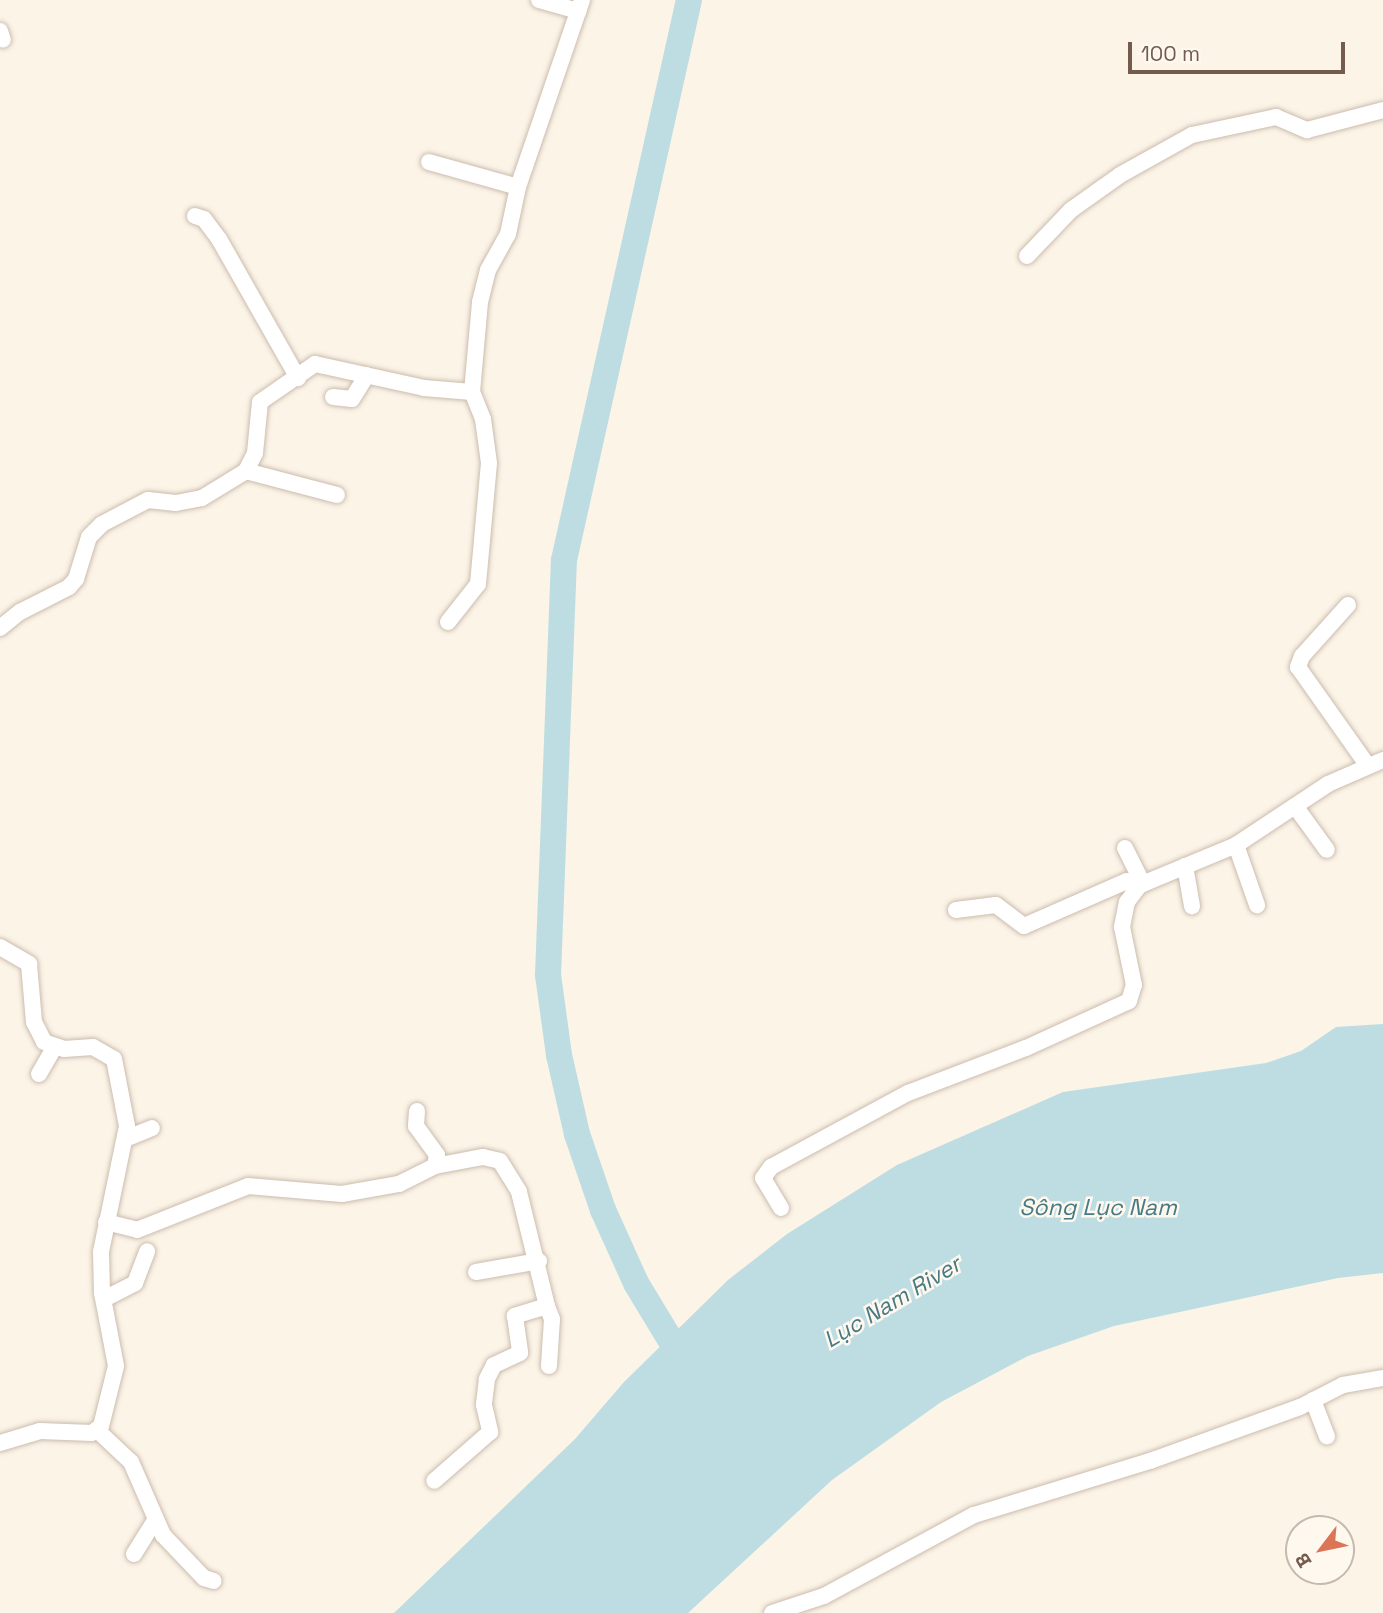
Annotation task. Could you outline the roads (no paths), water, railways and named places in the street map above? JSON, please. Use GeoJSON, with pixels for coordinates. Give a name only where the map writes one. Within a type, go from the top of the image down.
{"type":"FeatureCollection","features":[{"type":"Feature","properties":{"kind":"street"},"geometry":{"type":"LineString","coordinates":[[448,622],[478,584],[489,463],[483,419],[472,392],[480,302],[488,270],[508,234],[517,187],[580,6],[539,0]]}},
{"type":"Feature","properties":{"kind":"street"},"geometry":{"type":"LineString","coordinates":[[1027,256],[1071,210],[1120,175],[1192,135],[1276,117],[1307,130],[1383,110]]}},
{"type":"Feature","properties":{"kind":"street"},"geometry":{"type":"LineString","coordinates":[[429,162],[517,187]]}},
{"type":"Feature","properties":{"kind":"street"},"geometry":{"type":"LineString","coordinates":[[195,216],[204,219],[219,239],[298,378]]}},
{"type":"Feature","properties":{"kind":"street"},"geometry":{"type":"LineString","coordinates":[[0,628],[20,611],[69,587],[76,579],[89,537],[102,524],[148,500],[176,503],[202,498],[246,471],[255,453],[260,402],[323,363],[424,388],[472,392]]}},
{"type":"Feature","properties":{"kind":"street"},"geometry":{"type":"LineString","coordinates":[[333,397],[352,399],[368,375]]}},
{"type":"Feature","properties":{"kind":"street"},"geometry":{"type":"LineString","coordinates":[[246,471],[337,495]]}},
{"type":"Feature","properties":{"kind":"street"},"geometry":{"type":"LineString","coordinates":[[781,1208],[763,1178],[771,1167],[908,1093],[1026,1048],[1129,1001],[1134,985],[1122,927],[1127,902],[1141,885],[1236,845],[1328,784],[1376,763],[1298,667],[1301,656],[1348,604]]}},
{"type":"Feature","properties":{"kind":"street"},"geometry":{"type":"LineString","coordinates":[[1295,806],[1326,850]]}},
{"type":"Feature","properties":{"kind":"street"},"geometry":{"type":"LineString","coordinates":[[1236,845],[1258,905]]}},
{"type":"Feature","properties":{"kind":"street"},"geometry":{"type":"LineString","coordinates":[[1125,848],[1141,885]]}},
{"type":"Feature","properties":{"kind":"street"},"geometry":{"type":"LineString","coordinates":[[1185,866],[1192,906]]}},
{"type":"Feature","properties":{"kind":"street"},"geometry":{"type":"LineString","coordinates":[[956,910],[996,905],[1024,926],[1127,881],[1141,885]]}},
{"type":"Feature","properties":{"kind":"street"},"geometry":{"type":"LineString","coordinates":[[0,947],[29,964],[35,1029],[54,1048],[93,1047],[114,1059],[127,1114],[125,1139],[106,1222],[100,1269],[117,1366],[97,1430]]}},
{"type":"Feature","properties":{"kind":"street"},"geometry":{"type":"LineString","coordinates":[[39,1074],[54,1048]]}},
{"type":"Feature","properties":{"kind":"street"},"geometry":{"type":"LineString","coordinates":[[417,1111],[416,1126],[437,1155],[435,1166]]}},
{"type":"Feature","properties":{"kind":"street"},"geometry":{"type":"LineString","coordinates":[[125,1139],[152,1128]]}},
{"type":"Feature","properties":{"kind":"street"},"geometry":{"type":"LineString","coordinates":[[106,1222],[137,1230],[239,1187],[262,1185],[342,1194],[399,1184],[435,1166],[483,1157],[499,1161],[519,1192],[538,1261],[552,1319],[549,1366]]}},
{"type":"Feature","properties":{"kind":"street"},"geometry":{"type":"LineString","coordinates":[[104,1299],[135,1283],[147,1251]]}},
{"type":"Feature","properties":{"kind":"street"},"geometry":{"type":"LineString","coordinates":[[477,1272],[538,1261]]}},
{"type":"Feature","properties":{"kind":"street"},"geometry":{"type":"LineString","coordinates":[[434,1481],[490,1432],[484,1405],[487,1378],[494,1366],[520,1353],[515,1316],[547,1306]]}},
{"type":"Feature","properties":{"kind":"street"},"geometry":{"type":"LineString","coordinates":[[772,1613],[824,1596],[974,1515],[1150,1461],[1313,1400],[1343,1385],[1383,1378]]}},
{"type":"Feature","properties":{"kind":"street"},"geometry":{"type":"LineString","coordinates":[[1313,1400],[1327,1436]]}},
{"type":"Feature","properties":{"kind":"street"},"geometry":{"type":"LineString","coordinates":[[0,1443],[32,1432],[97,1430],[131,1462],[154,1522],[197,1571],[214,1581]]}},
{"type":"Feature","properties":{"kind":"street"},"geometry":{"type":"LineString","coordinates":[[134,1554],[154,1522]]}},
{"type":"Feature","properties":{"kind":"water","name":"Sông Lục Nam"},"geometry":{"type":"Polygon","coordinates":[[[1383,1024],[1383,1273],[1338,1278],[1114,1326],[1028,1356],[941,1402],[832,1480],[688,1613],[394,1613],[575,1439],[624,1382],[728,1280],[787,1234],[897,1165],[1063,1092],[1266,1063],[1301,1051],[1336,1027],[1383,1024]]]}},
{"type":"Feature","properties":{"kind":"waterway"},"geometry":{"type":"LineString","coordinates":[[688,1369],[636,1283],[603,1210],[577,1134],[559,1055],[548,975],[564,560],[689,0]]}},
{"type":"Feature","properties":{"kind":"water label","name":"Lục Nam River"},"geometry":{"type":"Point","coordinates":[892,1302]}}]}
